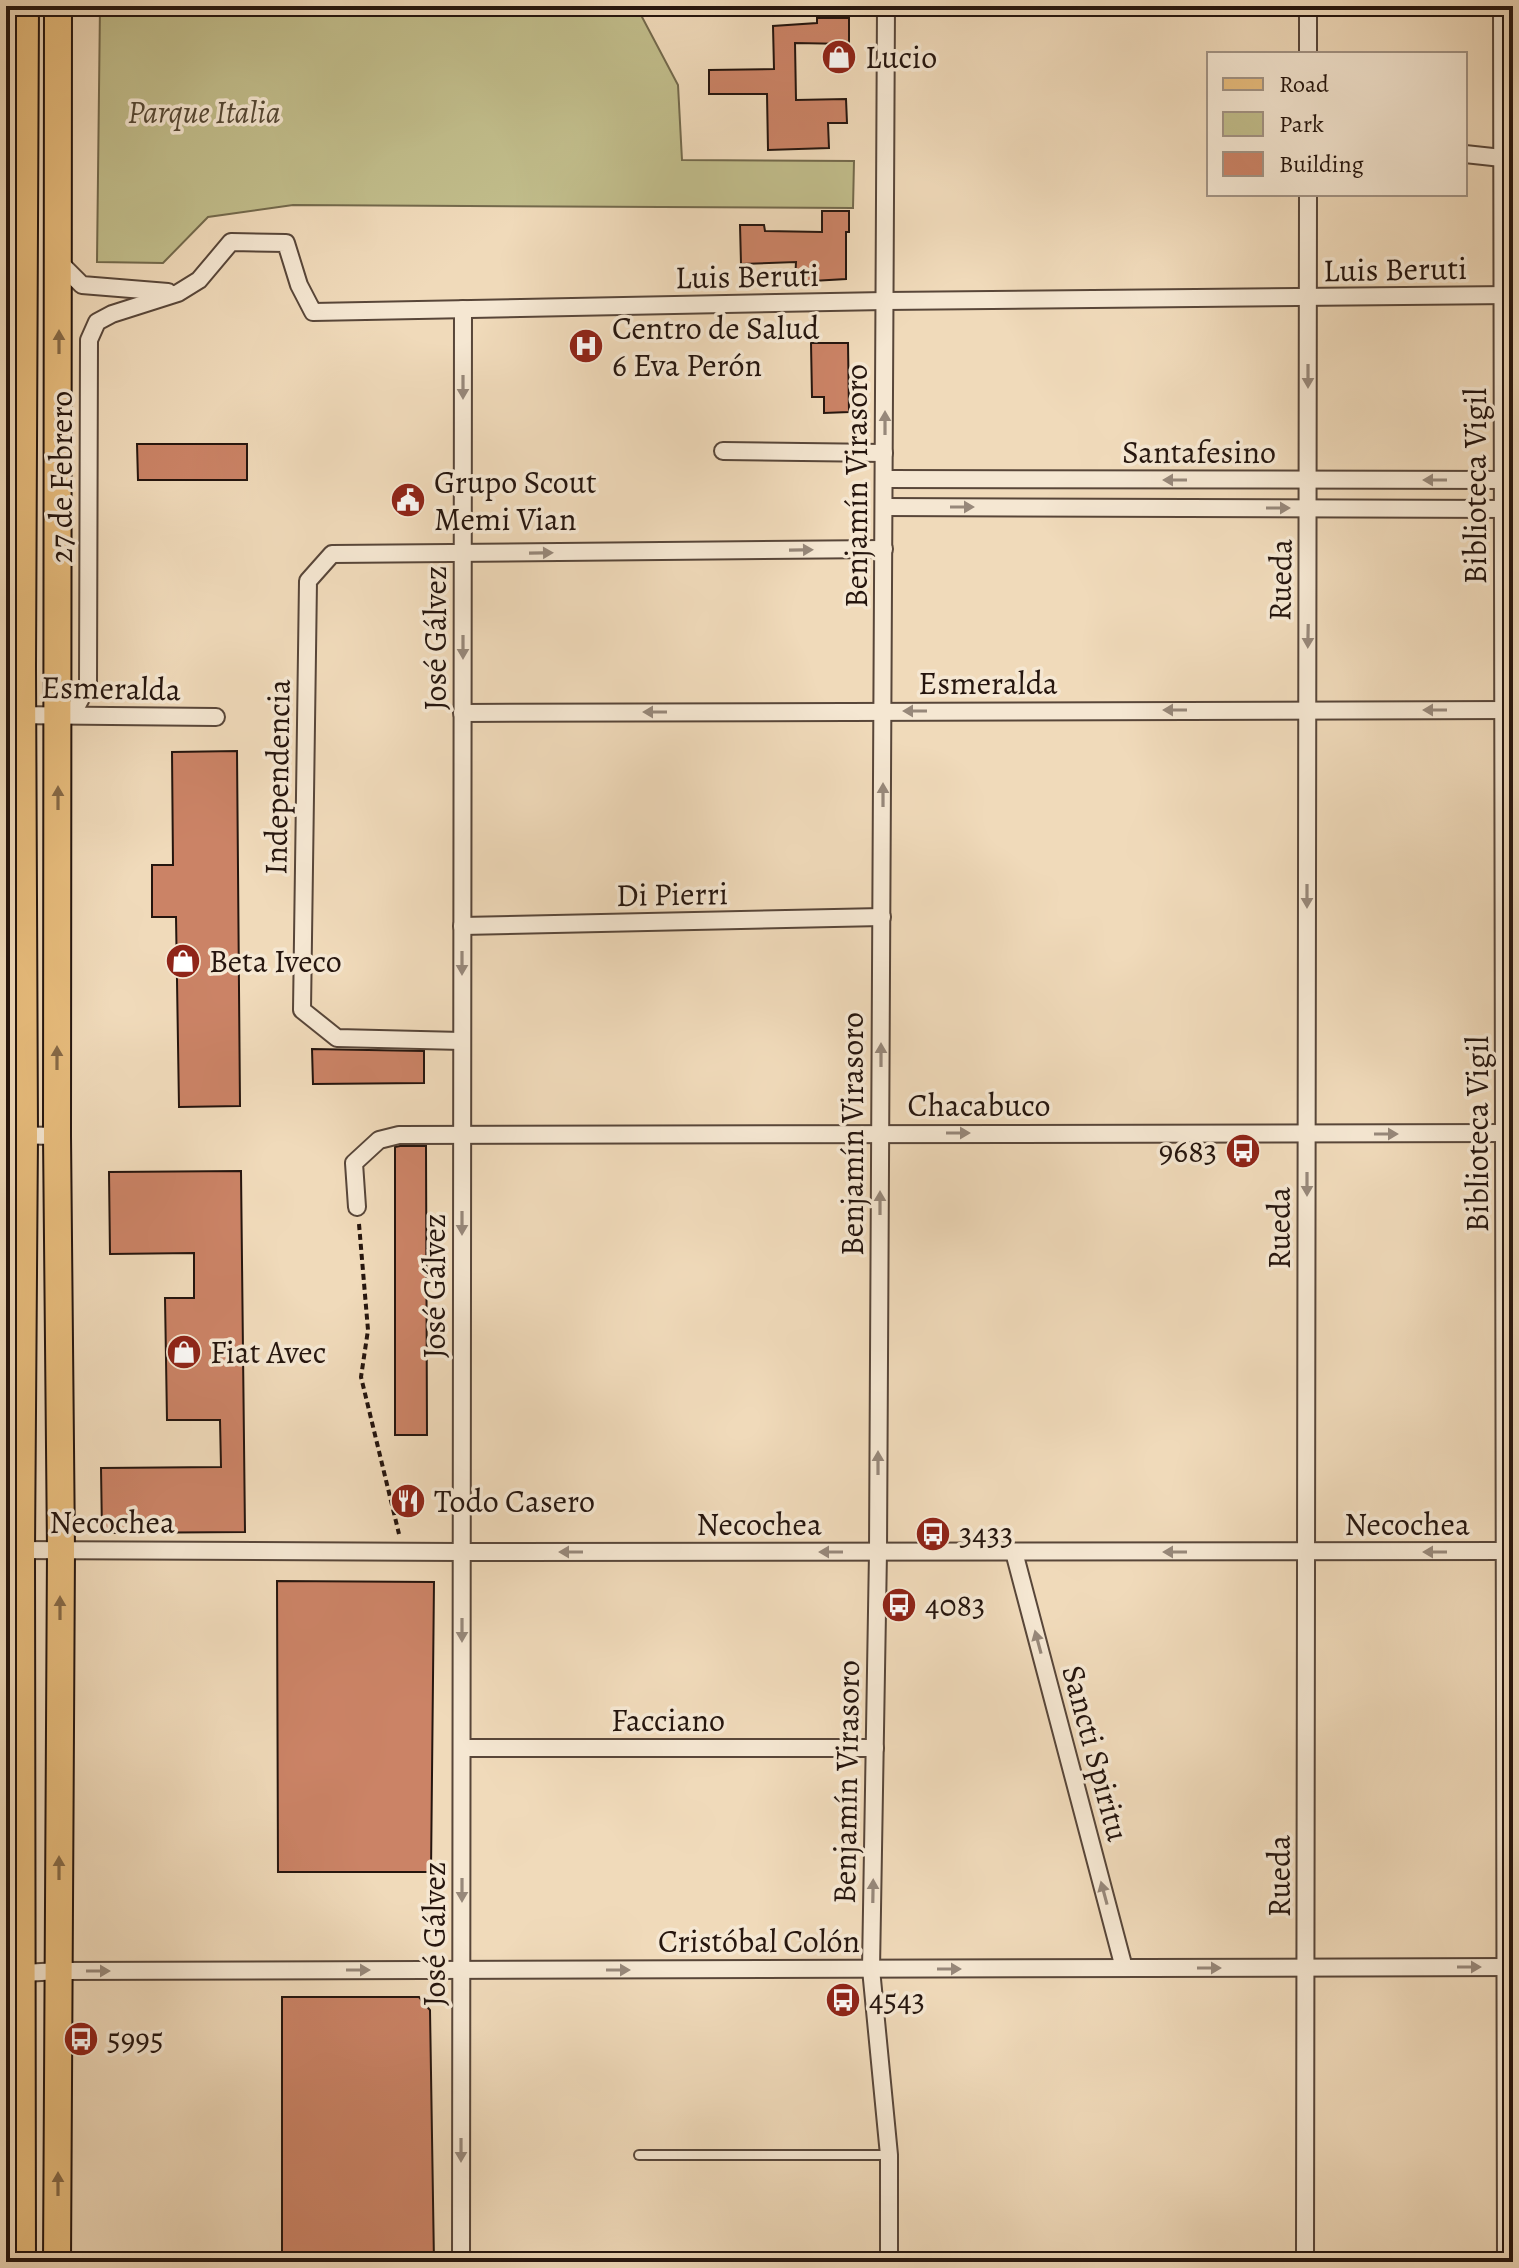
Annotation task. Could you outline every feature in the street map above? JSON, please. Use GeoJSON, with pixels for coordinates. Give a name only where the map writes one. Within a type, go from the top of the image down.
{"type":"FeatureCollection","features":[{"type":"Feature","properties":{"kind":"main road"},"geometry":{"type":"LineString","coordinates":[[22,2262],[13,1974],[14,715],[25,6]]}},
{"type":"Feature","properties":{"kind":"main road"},"geometry":{"type":"LineString","coordinates":[[57,2262],[61,1550],[57,1136],[65,716],[58,6]]}},
{"type":"Feature","properties":{"kind":"street","name":"Benjamín Virasoro"},"geometry":{"type":"LineString","coordinates":[[886,6],[878,1552],[871,1969],[889,2155],[889,2262]]}},
{"type":"Feature","properties":{"kind":"street"},"geometry":{"type":"LineString","coordinates":[[1308,6],[1308,52]]}},
{"type":"Feature","properties":{"kind":"street","name":"Biblioteca Vigil"},"geometry":{"type":"LineString","coordinates":[[1502,6],[1508,158],[1510,1967],[1506,2262]]}},
{"type":"Feature","properties":{"kind":"street"},"geometry":{"type":"LineString","coordinates":[[1467,154],[1508,158]]}},
{"type":"Feature","properties":{"kind":"street","name":"Rueda"},"geometry":{"type":"LineString","coordinates":[[1305,2262],[1308,196]]}},
{"type":"Feature","properties":{"kind":"street","name":"Luis Beruti"},"geometry":{"type":"LineString","coordinates":[[178,293],[199,280],[231,242],[286,243],[299,285],[313,312],[885,301],[1508,295]]}},
{"type":"Feature","properties":{"kind":"street"},"geometry":{"type":"LineString","coordinates":[[59,262],[82,285],[178,293]]}},
{"type":"Feature","properties":{"kind":"street","name":"27 de Febrero"},"geometry":{"type":"LineString","coordinates":[[65,716],[88,685],[89,340],[97,322],[112,314],[178,293]]}},
{"type":"Feature","properties":{"kind":"street","name":"José Gálvez"},"geometry":{"type":"LineString","coordinates":[[461,2262],[463,309]]}},
{"type":"Feature","properties":{"kind":"street"},"geometry":{"type":"LineString","coordinates":[[723,451],[884,453]]}},
{"type":"Feature","properties":{"kind":"street","name":"Santafesino"},"geometry":{"type":"LineString","coordinates":[[884,479],[1508,480]]}},
{"type":"Feature","properties":{"kind":"street","name":"Santafesino"},"geometry":{"type":"LineString","coordinates":[[884,507],[1508,509]]}},
{"type":"Feature","properties":{"kind":"street"},"geometry":{"type":"LineString","coordinates":[[463,554],[884,549]]}},
{"type":"Feature","properties":{"kind":"street","name":"Independencia"},"geometry":{"type":"LineString","coordinates":[[462,1041],[337,1038],[302,1010],[308,581],[332,554],[463,554]]}},
{"type":"Feature","properties":{"kind":"street","name":"Esmeralda"},"geometry":{"type":"LineString","coordinates":[[462,713],[1508,710]]}},
{"type":"Feature","properties":{"kind":"street","name":"Esmeralda"},"geometry":{"type":"LineString","coordinates":[[14,715],[216,717]]}},
{"type":"Feature","properties":{"kind":"street","name":"Di Pierri"},"geometry":{"type":"LineString","coordinates":[[462,926],[882,917]]}},
{"type":"Feature","properties":{"kind":"street","name":"Chacabuco"},"geometry":{"type":"LineString","coordinates":[[357,1207],[354,1163],[379,1140],[399,1135],[1509,1133]]}},
{"type":"Feature","properties":{"kind":"street"},"geometry":{"type":"LineString","coordinates":[[15,1135],[57,1136]]}},
{"type":"Feature","properties":{"kind":"street","name":"Necochea"},"geometry":{"type":"LineString","coordinates":[[14,1550],[1509,1551]]}},
{"type":"Feature","properties":{"kind":"street","name":"Sancti Spiritu"},"geometry":{"type":"LineString","coordinates":[[1014,1552],[1124,1968]]}},
{"type":"Feature","properties":{"kind":"street","name":"Facciano"},"geometry":{"type":"LineString","coordinates":[[462,1748],[875,1748]]}},
{"type":"Feature","properties":{"kind":"street","name":"Cristóbal Colón"},"geometry":{"type":"LineString","coordinates":[[13,1974],[59,1971],[1510,1967]]}},
{"type":"Feature","properties":{"kind":"lane"},"geometry":{"type":"LineString","coordinates":[[639,2155],[889,2155]]}},
{"type":"Feature","properties":{"kind":"path"},"geometry":{"type":"LineString","coordinates":[[357,1207],[368,1330],[361,1377],[403,1552]]}},
{"type":"Feature","properties":{"kind":"green space","name":"Parque Italia"},"geometry":{"type":"Polygon","coordinates":[[[100,6],[641,6],[642,17],[678,85],[682,160],[854,161],[853,208],[293,205],[208,217],[163,263],[97,262],[100,6]]]}},
{"type":"Feature","properties":{"kind":"building"},"geometry":{"type":"Polygon","coordinates":[[[817,18],[849,18],[849,44],[795,43],[796,100],[846,99],[847,123],[828,123],[829,148],[768,150],[767,94],[709,94],[709,70],[774,69],[773,26],[817,23],[817,18]]]}},
{"type":"Feature","properties":{"kind":"building"},"geometry":{"type":"Polygon","coordinates":[[[822,211],[849,211],[846,279],[795,282],[796,262],[741,264],[740,225],[764,225],[765,231],[822,232],[822,211]]]}},
{"type":"Feature","properties":{"kind":"building"},"geometry":{"type":"Polygon","coordinates":[[[811,343],[848,343],[849,412],[824,413],[824,397],[812,397],[811,343]]]}},
{"type":"Feature","properties":{"kind":"building"},"geometry":{"type":"Polygon","coordinates":[[[137,444],[247,444],[247,480],[138,480],[137,444]]]}},
{"type":"Feature","properties":{"kind":"building"},"geometry":{"type":"Polygon","coordinates":[[[237,751],[240,1106],[179,1107],[176,917],[152,917],[152,865],[173,865],[172,752],[237,751]]]}},
{"type":"Feature","properties":{"kind":"building"},"geometry":{"type":"Polygon","coordinates":[[[312,1049],[424,1051],[424,1083],[313,1084],[312,1049]]]}},
{"type":"Feature","properties":{"kind":"building"},"geometry":{"type":"Polygon","coordinates":[[[426,1146],[427,1435],[395,1435],[395,1147],[426,1146]]]}},
{"type":"Feature","properties":{"kind":"building"},"geometry":{"type":"Polygon","coordinates":[[[241,1171],[245,1532],[102,1533],[101,1468],[221,1467],[220,1420],[167,1420],[165,1298],[194,1298],[194,1253],[110,1254],[109,1172],[241,1171]]]}},
{"type":"Feature","properties":{"kind":"building"},"geometry":{"type":"Polygon","coordinates":[[[277,1581],[434,1582],[431,1872],[278,1872],[277,1581]]]}},
{"type":"Feature","properties":{"kind":"building"},"geometry":{"type":"Polygon","coordinates":[[[282,1997],[419,1997],[430,2010],[434,2262],[282,2262],[282,1997]]]}},
{"type":"Feature","properties":{"kind":"place","name":"Lucio"},"geometry":{"type":"Point","coordinates":[839,57]}},
{"type":"Feature","properties":{"kind":"place","name":"Centro de Salud 6 Eva Perón"},"geometry":{"type":"Point","coordinates":[586,346]}},
{"type":"Feature","properties":{"kind":"place","name":"Grupo Scout Memi Vian"},"geometry":{"type":"Point","coordinates":[408,500]}},
{"type":"Feature","properties":{"kind":"place","name":"Beta Iveco"},"geometry":{"type":"Point","coordinates":[183,961]}},
{"type":"Feature","properties":{"kind":"place","name":"9683"},"geometry":{"type":"Point","coordinates":[1243,1151]}},
{"type":"Feature","properties":{"kind":"place","name":"Fiat Avec"},"geometry":{"type":"Point","coordinates":[184,1352]}},
{"type":"Feature","properties":{"kind":"place","name":"Todo Casero"},"geometry":{"type":"Point","coordinates":[408,1501]}},
{"type":"Feature","properties":{"kind":"place","name":"3433"},"geometry":{"type":"Point","coordinates":[933,1534]}},
{"type":"Feature","properties":{"kind":"place","name":"4083"},"geometry":{"type":"Point","coordinates":[899,1605]}},
{"type":"Feature","properties":{"kind":"place","name":"4543"},"geometry":{"type":"Point","coordinates":[843,2000]}},
{"type":"Feature","properties":{"kind":"place","name":"5995"},"geometry":{"type":"Point","coordinates":[81,2039]}}]}
